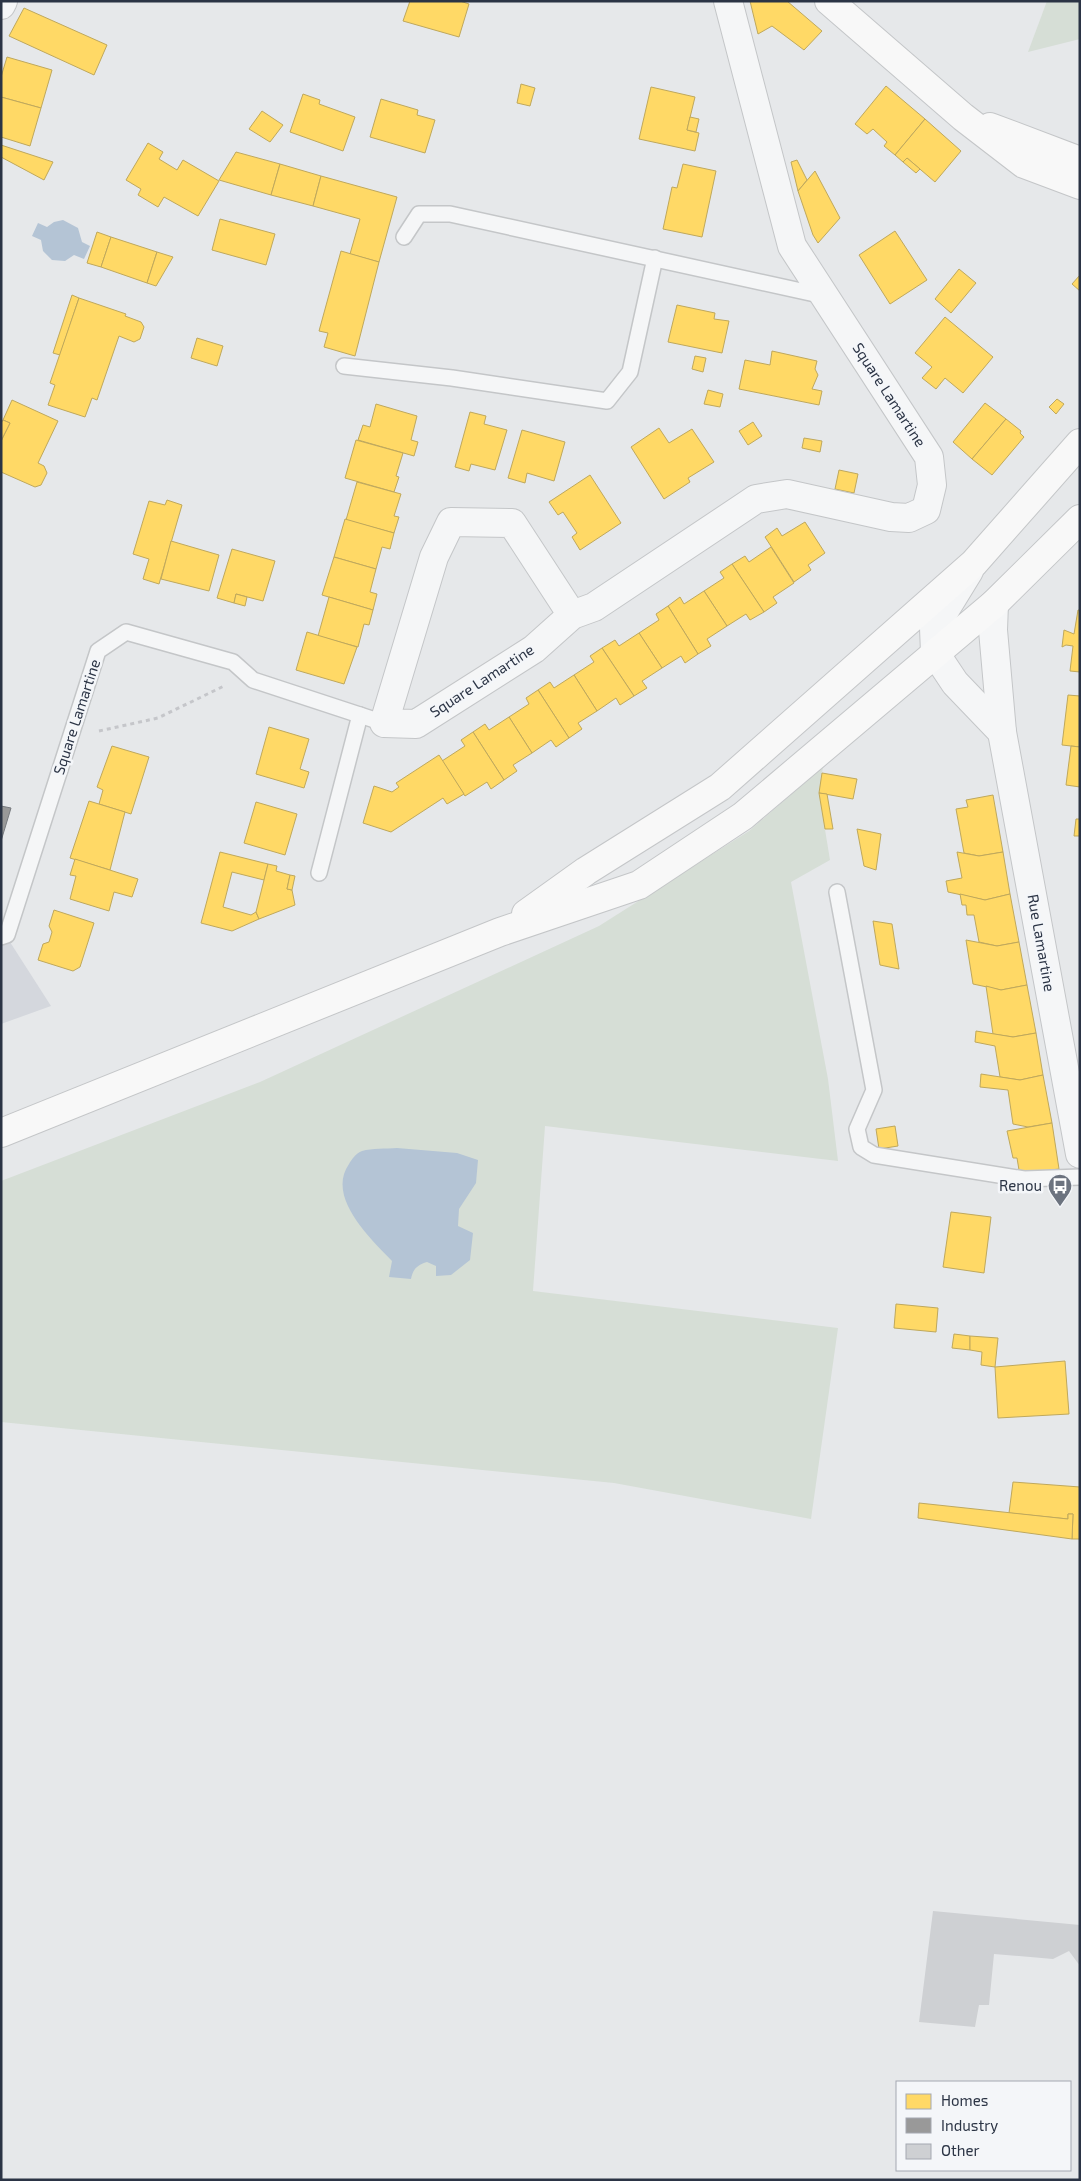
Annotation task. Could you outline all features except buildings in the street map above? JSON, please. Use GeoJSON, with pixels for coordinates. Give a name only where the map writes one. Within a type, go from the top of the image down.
{"type":"FeatureCollection","features":[{"type":"Feature","properties":{"kind":"main road"},"geometry":{"type":"LineString","coordinates":[[828,1],[962,117],[1024,164],[1080,185]]}},
{"type":"Feature","properties":{"kind":"main road"},"geometry":{"type":"LineString","coordinates":[[962,117],[1080,161]]}},
{"type":"Feature","properties":{"kind":"main road"},"geometry":{"type":"LineString","coordinates":[[500,932],[586,871],[720,788],[974,563],[1080,443]]}},
{"type":"Feature","properties":{"kind":"main road"},"geometry":{"type":"LineString","coordinates":[[1,1133],[500,932],[640,885],[743,816],[994,604],[1080,519]]}},
{"type":"Feature","properties":{"kind":"street"},"geometry":{"type":"LineString","coordinates":[[1,5],[3,1]]}},
{"type":"Feature","properties":{"kind":"street","name":"Square Lamartine"},"geometry":{"type":"LineString","coordinates":[[372,719],[416,724],[534,649],[572,615],[594,607],[756,499],[787,494],[891,517],[909,518],[926,510],[932,485],[929,457],[792,246],[728,1]]}},
{"type":"Feature","properties":{"kind":"street"},"geometry":{"type":"LineString","coordinates":[[372,719],[434,557],[451,522],[512,523],[572,615]]}},
{"type":"Feature","properties":{"kind":"street"},"geometry":{"type":"LineString","coordinates":[[974,563],[934,628],[935,653],[955,682],[1002,732]]}},
{"type":"Feature","properties":{"kind":"street","name":"Rue Lamartine"},"geometry":{"type":"LineString","coordinates":[[994,604],[993,630],[1002,732],[1080,1154]]}},
{"type":"Feature","properties":{"kind":"lane"},"geometry":{"type":"LineString","coordinates":[[404,237],[419,214],[450,214],[826,296]]}},
{"type":"Feature","properties":{"kind":"lane"},"geometry":{"type":"LineString","coordinates":[[344,366],[452,378],[607,401],[630,372],[655,258]]}},
{"type":"Feature","properties":{"kind":"lane","name":"Square Lamartine"},"geometry":{"type":"LineString","coordinates":[[4,936],[98,650],[126,632],[233,662],[253,680],[372,719]]}},
{"type":"Feature","properties":{"kind":"lane"},"geometry":{"type":"LineString","coordinates":[[319,872],[372,719]]}},
{"type":"Feature","properties":{"kind":"lane"},"geometry":{"type":"LineString","coordinates":[[837,892],[874,1090],[857,1129],[861,1147],[874,1155],[1024,1178],[1080,1177]]}},
{"type":"Feature","properties":{"kind":"path"},"geometry":{"type":"LineString","coordinates":[[71,734],[158,718],[220,688],[243,671]]}},
{"type":"Feature","properties":{"kind":"shaded area"},"geometry":{"type":"Polygon","coordinates":[[[1047,1],[1080,1],[1080,39],[1028,52],[1047,1]]]}},
{"type":"Feature","properties":{"kind":"shaded area"},"geometry":{"type":"Polygon","coordinates":[[[823,767],[819,793],[830,860],[791,882],[828,1079],[838,1161],[545,1126],[533,1291],[838,1328],[811,1519],[614,1483],[1,1422],[1,1181],[260,1082],[599,926],[749,831],[823,767]]]}},
{"type":"Feature","properties":{"kind":"shaded area"},"geometry":{"type":"Polygon","coordinates":[[[1,928],[51,1006],[1,1024],[1,928]]]}},
{"type":"Feature","properties":{"kind":"water"},"geometry":{"type":"Polygon","coordinates":[[[63,220],[78,228],[82,242],[90,246],[84,259],[74,255],[65,261],[52,260],[43,251],[41,240],[32,236],[38,223],[47,227],[54,222],[63,220]]]}},
{"type":"Feature","properties":{"kind":"water"},"geometry":{"type":"Polygon","coordinates":[[[397,1148],[457,1153],[478,1160],[476,1183],[459,1209],[458,1226],[473,1233],[470,1260],[451,1275],[436,1276],[436,1266],[427,1262],[416,1268],[411,1279],[389,1277],[392,1261],[363,1229],[347,1203],[343,1190],[343,1177],[354,1156],[366,1150],[397,1148]]]}},
{"type":"Feature","properties":{"kind":"place","name":"Renou"},"geometry":{"type":"Point","coordinates":[1060,1207]}}]}
